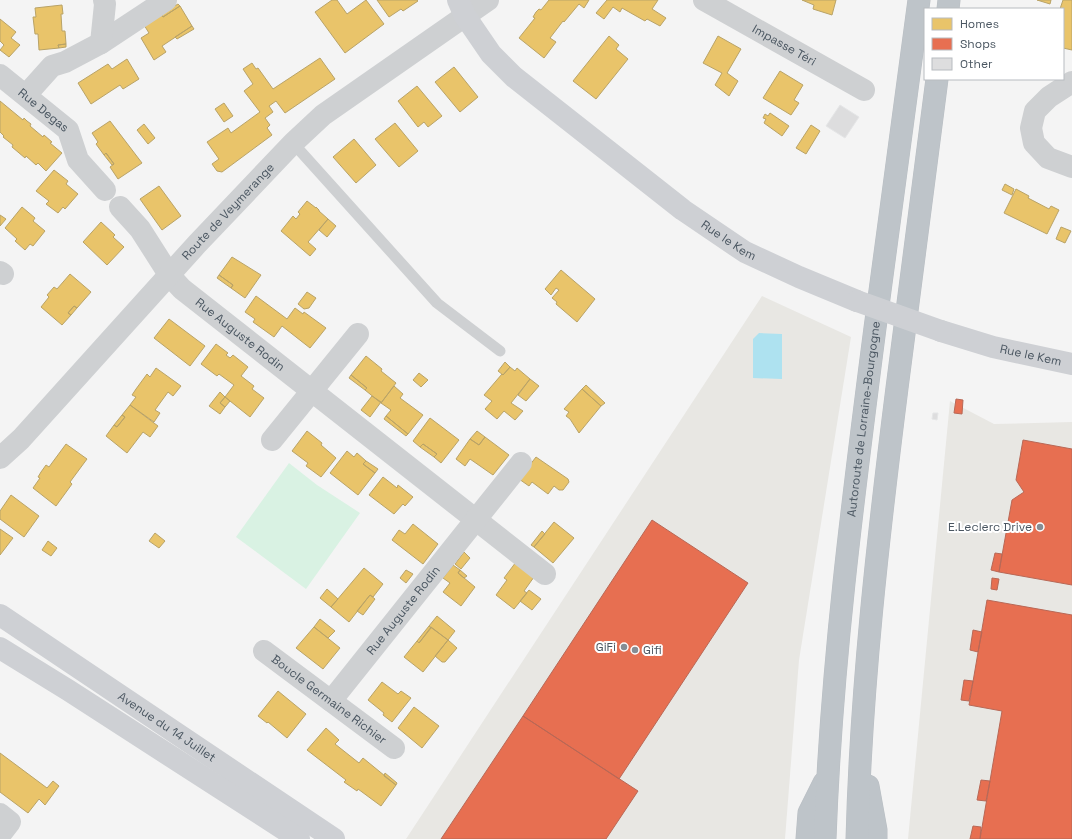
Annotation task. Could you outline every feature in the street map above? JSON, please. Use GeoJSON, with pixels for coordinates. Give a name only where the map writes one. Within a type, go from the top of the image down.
{"type":"FeatureCollection","features":[{"type":"Feature","properties":{"kind":"highway","name":"Autoroute de Lorraine-Bourgogne"},"geometry":{"type":"LineString","coordinates":[[825,839],[834,685],[859,451],[919,0]]}},
{"type":"Feature","properties":{"kind":"highway"},"geometry":{"type":"LineString","coordinates":[[857,839],[861,745],[872,603],[936,80]]}},
{"type":"Feature","properties":{"kind":"highway"},"geometry":{"type":"LineString","coordinates":[[861,745],[876,830],[876,839]]}},
{"type":"Feature","properties":{"kind":"highway"},"geometry":{"type":"LineString","coordinates":[[808,839],[809,813],[828,776]]}},
{"type":"Feature","properties":{"kind":"main road","name":"Rue le Kem"},"geometry":{"type":"LineString","coordinates":[[462,8],[491,54],[514,77],[684,210],[745,252],[799,277],[857,301],[941,331],[993,347],[1072,364]]}},
{"type":"Feature","properties":{"kind":"main road","name":"Avenue du 14 Juillet"},"geometry":{"type":"LineString","coordinates":[[0,615],[334,839]]}},
{"type":"Feature","properties":{"kind":"main road","name":"Avenue du 14 Juillet"},"geometry":{"type":"LineString","coordinates":[[0,648],[68,690],[299,839]]}},
{"type":"Feature","properties":{"kind":"street"},"geometry":{"type":"LineString","coordinates":[[101,44],[104,0]]}},
{"type":"Feature","properties":{"kind":"street"},"geometry":{"type":"LineString","coordinates":[[26,95],[52,66],[65,62],[101,44],[166,0]]}},
{"type":"Feature","properties":{"kind":"street","name":"Route de Veymerange"},"geometry":{"type":"LineString","coordinates":[[0,458],[21,439],[261,176],[293,143],[323,116],[462,8],[488,0]]}},
{"type":"Feature","properties":{"kind":"street","name":"Impasse Téri"},"geometry":{"type":"LineString","coordinates":[[704,0],[864,90]]}},
{"type":"Feature","properties":{"kind":"street","name":"Rue Degas"},"geometry":{"type":"LineString","coordinates":[[0,75],[68,130],[78,160],[105,190]]}},
{"type":"Feature","properties":{"kind":"street"},"geometry":{"type":"LineString","coordinates":[[1072,82],[1049,97],[1035,111],[1031,128],[1034,143],[1048,158],[1072,167]]}},
{"type":"Feature","properties":{"kind":"street"},"geometry":{"type":"LineString","coordinates":[[120,207],[140,229],[170,276]]}},
{"type":"Feature","properties":{"kind":"street","name":"Rue Auguste Rodin"},"geometry":{"type":"LineString","coordinates":[[170,276],[182,289],[545,574]]}},
{"type":"Feature","properties":{"kind":"street"},"geometry":{"type":"LineString","coordinates":[[272,440],[358,334]]}},
{"type":"Feature","properties":{"kind":"street","name":"Rue Auguste Rodin"},"geometry":{"type":"LineString","coordinates":[[331,702],[521,462]]}},
{"type":"Feature","properties":{"kind":"street","name":"Boucle Germaine Richier"},"geometry":{"type":"LineString","coordinates":[[264,651],[394,748]]}},
{"type":"Feature","properties":{"kind":"street"},"geometry":{"type":"LineString","coordinates":[[0,814],[10,822],[0,835]]}},
{"type":"Feature","properties":{"kind":"lane"},"geometry":{"type":"LineString","coordinates":[[293,143],[437,302],[500,351]]}},
{"type":"Feature","properties":{"kind":"shaded area"},"geometry":{"type":"Polygon","coordinates":[[[762,296],[851,337],[799,660],[785,839],[406,839],[762,296]]]}},
{"type":"Feature","properties":{"kind":"shaded area"},"geometry":{"type":"Polygon","coordinates":[[[950,401],[994,424],[1072,422],[1072,839],[908,839],[950,401]]]}},
{"type":"Feature","properties":{"kind":"green space"},"geometry":{"type":"Polygon","coordinates":[[[289,463],[317,485],[360,513],[306,589],[236,537],[289,463]]]}},
{"type":"Feature","properties":{"kind":"water"},"geometry":{"type":"Polygon","coordinates":[[[759,333],[782,334],[782,379],[753,378],[753,339],[759,333]]]}},
{"type":"Feature","properties":{"kind":"building: Homes"},"geometry":{"type":"Polygon","coordinates":[[[332,0],[337,0],[347,14],[366,0],[384,24],[345,53],[315,12],[332,0]]]}},
{"type":"Feature","properties":{"kind":"building: Homes"},"geometry":{"type":"Polygon","coordinates":[[[377,0],[418,1],[403,11],[401,9],[389,17],[377,0]]]}},
{"type":"Feature","properties":{"kind":"building: Homes"},"geometry":{"type":"Polygon","coordinates":[[[549,0],[589,0],[584,8],[579,4],[564,22],[563,21],[550,38],[556,42],[544,58],[519,38],[535,18],[533,17],[536,12],[539,9],[541,10],[549,0]]]}},
{"type":"Feature","properties":{"kind":"building: Homes"},"geometry":{"type":"Polygon","coordinates":[[[607,0],[658,0],[652,9],[666,18],[660,26],[647,19],[645,21],[622,8],[620,12],[613,7],[604,19],[596,13],[607,0]]]}},
{"type":"Feature","properties":{"kind":"building: Homes"},"geometry":{"type":"Polygon","coordinates":[[[802,0],[836,0],[832,15],[813,9],[814,5],[802,0]]]}},
{"type":"Feature","properties":{"kind":"building: Homes"},"geometry":{"type":"Polygon","coordinates":[[[1037,0],[1051,0],[1050,4],[1037,0]]]}},
{"type":"Feature","properties":{"kind":"building: Homes"},"geometry":{"type":"Polygon","coordinates":[[[1063,0],[1072,0],[1072,50],[1064,48],[1064,8],[1060,8],[1063,0]]]}},
{"type":"Feature","properties":{"kind":"building: Homes"},"geometry":{"type":"Polygon","coordinates":[[[178,4],[180,6],[163,17],[161,14],[178,4]]]}},
{"type":"Feature","properties":{"kind":"building: Homes"},"geometry":{"type":"Polygon","coordinates":[[[62,5],[62,31],[65,31],[66,44],[58,45],[59,48],[39,50],[38,34],[35,34],[33,17],[36,17],[35,8],[62,5]]]}},
{"type":"Feature","properties":{"kind":"building: Homes"},"geometry":{"type":"Polygon","coordinates":[[[180,6],[192,26],[162,46],[166,52],[154,60],[141,38],[149,33],[144,25],[161,14],[163,17],[180,6]]]}},
{"type":"Feature","properties":{"kind":"building: Homes"},"geometry":{"type":"Polygon","coordinates":[[[0,19],[16,32],[11,38],[20,45],[9,57],[0,50],[4,45],[0,41],[0,19]]]}},
{"type":"Feature","properties":{"kind":"building: Homes"},"geometry":{"type":"Polygon","coordinates":[[[192,26],[194,29],[177,39],[175,37],[192,26]]]}},
{"type":"Feature","properties":{"kind":"building: Homes"},"geometry":{"type":"Polygon","coordinates":[[[609,36],[619,45],[616,49],[628,59],[596,99],[573,81],[609,36]]]}},
{"type":"Feature","properties":{"kind":"building: Homes"},"geometry":{"type":"Polygon","coordinates":[[[718,36],[741,49],[727,73],[738,81],[729,96],[715,85],[722,73],[703,63],[718,36]]]}},
{"type":"Feature","properties":{"kind":"building: Homes"},"geometry":{"type":"Polygon","coordinates":[[[66,44],[66,47],[59,48],[58,45],[66,44]]]}},
{"type":"Feature","properties":{"kind":"building: Homes"},"geometry":{"type":"Polygon","coordinates":[[[320,58],[335,79],[285,113],[276,101],[269,106],[273,112],[265,118],[270,125],[267,128],[272,135],[222,172],[217,171],[212,164],[219,159],[207,142],[228,128],[231,133],[260,112],[244,91],[253,84],[243,69],[252,63],[256,69],[258,68],[273,89],[320,58]]]}},
{"type":"Feature","properties":{"kind":"building: Homes"},"geometry":{"type":"Polygon","coordinates":[[[127,59],[139,79],[123,89],[120,85],[91,104],[78,83],[108,64],[112,69],[127,59]]]}},
{"type":"Feature","properties":{"kind":"building: Homes"},"geometry":{"type":"Polygon","coordinates":[[[454,67],[478,97],[460,112],[435,82],[454,67]]]}},
{"type":"Feature","properties":{"kind":"building: Homes"},"geometry":{"type":"Polygon","coordinates":[[[780,71],[803,85],[794,100],[799,103],[791,115],[763,98],[780,71]]]}},
{"type":"Feature","properties":{"kind":"building: Homes"},"geometry":{"type":"Polygon","coordinates":[[[417,86],[442,116],[428,127],[424,122],[418,127],[398,101],[417,86]]]}},
{"type":"Feature","properties":{"kind":"building: Homes"},"geometry":{"type":"Polygon","coordinates":[[[0,101],[23,120],[24,118],[31,124],[30,126],[43,137],[44,135],[52,142],[50,143],[62,153],[46,171],[38,163],[36,165],[26,156],[25,158],[3,137],[4,136],[0,132],[0,101]]]}},
{"type":"Feature","properties":{"kind":"building: Homes"},"geometry":{"type":"Polygon","coordinates":[[[224,103],[233,116],[224,122],[215,109],[224,103]]]}},
{"type":"Feature","properties":{"kind":"building: Homes"},"geometry":{"type":"Polygon","coordinates":[[[770,113],[789,126],[782,136],[764,123],[766,119],[763,118],[765,114],[768,116],[770,113]]]}},
{"type":"Feature","properties":{"kind":"building: Homes"},"geometry":{"type":"Polygon","coordinates":[[[110,121],[142,163],[118,179],[110,167],[114,164],[106,153],[104,155],[96,144],[98,142],[92,133],[110,121]]]}},
{"type":"Feature","properties":{"kind":"building: Homes"},"geometry":{"type":"Polygon","coordinates":[[[395,123],[418,151],[399,167],[375,139],[395,123]]]}},
{"type":"Feature","properties":{"kind":"building: Homes"},"geometry":{"type":"Polygon","coordinates":[[[144,124],[155,138],[148,144],[137,130],[144,124]]]}},
{"type":"Feature","properties":{"kind":"building: Homes"},"geometry":{"type":"Polygon","coordinates":[[[811,125],[820,131],[806,154],[796,148],[811,125]]]}},
{"type":"Feature","properties":{"kind":"building: Homes"},"geometry":{"type":"Polygon","coordinates":[[[354,139],[376,165],[356,183],[333,157],[354,139]]]}},
{"type":"Feature","properties":{"kind":"building: Homes"},"geometry":{"type":"Polygon","coordinates":[[[106,153],[114,164],[112,165],[104,155],[106,153]]]}},
{"type":"Feature","properties":{"kind":"building: Homes"},"geometry":{"type":"Polygon","coordinates":[[[54,170],[68,181],[66,184],[78,194],[65,209],[63,207],[58,213],[46,204],[49,201],[36,191],[54,170]]]}},
{"type":"Feature","properties":{"kind":"building: Homes"},"geometry":{"type":"Polygon","coordinates":[[[1005,184],[1014,189],[1012,195],[1002,190],[1005,184]]]}},
{"type":"Feature","properties":{"kind":"building: Homes"},"geometry":{"type":"Polygon","coordinates":[[[159,186],[181,216],[162,230],[140,199],[159,186]]]}},
{"type":"Feature","properties":{"kind":"building: Homes"},"geometry":{"type":"Polygon","coordinates":[[[1016,189],[1029,196],[1028,198],[1049,209],[1051,206],[1059,210],[1047,234],[1004,213],[1016,189]]]}},
{"type":"Feature","properties":{"kind":"building: Homes"},"geometry":{"type":"Polygon","coordinates":[[[307,201],[316,207],[328,219],[308,242],[316,249],[310,256],[281,231],[293,216],[296,219],[300,214],[298,212],[307,201]]]}},
{"type":"Feature","properties":{"kind":"building: Homes"},"geometry":{"type":"Polygon","coordinates":[[[22,207],[35,218],[33,221],[45,231],[33,246],[30,244],[25,250],[15,241],[17,239],[5,228],[22,207]]]}},
{"type":"Feature","properties":{"kind":"building: Homes"},"geometry":{"type":"Polygon","coordinates":[[[0,215],[6,219],[0,226],[0,215]]]}},
{"type":"Feature","properties":{"kind":"building: Homes"},"geometry":{"type":"Polygon","coordinates":[[[328,219],[336,226],[327,237],[319,230],[328,219]]]}},
{"type":"Feature","properties":{"kind":"building: Homes"},"geometry":{"type":"Polygon","coordinates":[[[101,222],[115,235],[113,237],[124,247],[107,265],[83,242],[101,222]]]}},
{"type":"Feature","properties":{"kind":"building: Homes"},"geometry":{"type":"Polygon","coordinates":[[[1061,227],[1071,231],[1065,243],[1056,239],[1061,227]]]}},
{"type":"Feature","properties":{"kind":"building: Homes"},"geometry":{"type":"Polygon","coordinates":[[[232,257],[261,275],[245,298],[231,288],[233,285],[219,275],[232,257]]]}},
{"type":"Feature","properties":{"kind":"building: Homes"},"geometry":{"type":"Polygon","coordinates":[[[561,270],[595,299],[577,322],[556,304],[557,302],[552,298],[559,290],[556,288],[551,295],[545,289],[561,270]]]}},
{"type":"Feature","properties":{"kind":"building: Homes"},"geometry":{"type":"Polygon","coordinates":[[[70,274],[91,292],[77,308],[74,306],[68,313],[71,315],[62,325],[41,307],[49,297],[47,295],[54,287],[57,289],[70,274]]]}},
{"type":"Feature","properties":{"kind":"building: Homes"},"geometry":{"type":"Polygon","coordinates":[[[219,275],[233,285],[231,288],[217,278],[219,275]]]}},
{"type":"Feature","properties":{"kind":"building: Homes"},"geometry":{"type":"Polygon","coordinates":[[[307,292],[316,298],[309,308],[304,309],[298,304],[307,292]]]}},
{"type":"Feature","properties":{"kind":"building: Homes"},"geometry":{"type":"Polygon","coordinates":[[[256,296],[287,319],[295,308],[303,314],[304,312],[326,328],[310,348],[282,326],[274,337],[253,322],[255,319],[245,312],[256,296]]]}},
{"type":"Feature","properties":{"kind":"building: Homes"},"geometry":{"type":"Polygon","coordinates":[[[74,306],[77,308],[71,315],[68,313],[74,306]]]}},
{"type":"Feature","properties":{"kind":"building: Homes"},"geometry":{"type":"Polygon","coordinates":[[[169,319],[205,346],[190,366],[154,338],[169,319]]]}},
{"type":"Feature","properties":{"kind":"building: Homes"},"geometry":{"type":"Polygon","coordinates":[[[216,344],[228,353],[226,355],[230,358],[233,355],[248,367],[241,376],[254,386],[252,389],[264,398],[250,417],[225,397],[234,385],[219,374],[217,376],[201,364],[216,344]]]}},
{"type":"Feature","properties":{"kind":"building: Homes"},"geometry":{"type":"Polygon","coordinates":[[[366,356],[396,383],[381,403],[365,390],[367,388],[351,375],[366,356]]]}},
{"type":"Feature","properties":{"kind":"building: Homes"},"geometry":{"type":"Polygon","coordinates":[[[505,362],[510,367],[503,375],[498,371],[505,362]]]}},
{"type":"Feature","properties":{"kind":"building: Homes"},"geometry":{"type":"Polygon","coordinates":[[[510,367],[515,371],[517,368],[530,379],[511,403],[523,411],[515,420],[504,411],[497,419],[485,409],[492,401],[484,395],[510,367]]]}},
{"type":"Feature","properties":{"kind":"building: Homes"},"geometry":{"type":"Polygon","coordinates":[[[156,368],[181,386],[173,396],[168,392],[155,410],[160,413],[154,422],[130,405],[136,397],[132,395],[136,389],[147,374],[150,377],[156,368]]]}},
{"type":"Feature","properties":{"kind":"building: Homes"},"geometry":{"type":"Polygon","coordinates":[[[419,373],[428,380],[421,387],[413,380],[419,373]]]}},
{"type":"Feature","properties":{"kind":"building: Homes"},"geometry":{"type":"Polygon","coordinates":[[[351,375],[367,388],[365,390],[349,378],[351,375]]]}},
{"type":"Feature","properties":{"kind":"building: Homes"},"geometry":{"type":"Polygon","coordinates":[[[530,379],[539,386],[526,401],[518,395],[530,379]]]}},
{"type":"Feature","properties":{"kind":"building: Homes"},"geometry":{"type":"Polygon","coordinates":[[[586,385],[605,403],[601,406],[582,389],[586,385]]]}},
{"type":"Feature","properties":{"kind":"building: Homes"},"geometry":{"type":"Polygon","coordinates":[[[394,386],[403,394],[400,398],[423,415],[408,434],[386,416],[391,410],[381,403],[394,386]]]}},
{"type":"Feature","properties":{"kind":"building: Homes"},"geometry":{"type":"Polygon","coordinates":[[[582,389],[601,406],[579,433],[570,419],[566,416],[569,412],[564,409],[582,389]]]}},
{"type":"Feature","properties":{"kind":"building: Homes"},"geometry":{"type":"Polygon","coordinates":[[[220,392],[225,397],[220,403],[225,407],[220,414],[209,406],[220,392]]]}},
{"type":"Feature","properties":{"kind":"building: Homes"},"geometry":{"type":"Polygon","coordinates":[[[372,396],[381,402],[370,417],[361,410],[372,396]]]}},
{"type":"Feature","properties":{"kind":"building: Homes"},"geometry":{"type":"Polygon","coordinates":[[[225,397],[230,401],[225,407],[220,403],[225,397]]]}},
{"type":"Feature","properties":{"kind":"building: Homes"},"geometry":{"type":"Polygon","coordinates":[[[130,405],[158,426],[150,437],[143,432],[127,453],[106,436],[114,425],[117,427],[125,417],[122,415],[130,405]]]}},
{"type":"Feature","properties":{"kind":"building: Homes"},"geometry":{"type":"Polygon","coordinates":[[[122,415],[125,417],[117,427],[114,425],[122,415]]]}},
{"type":"Feature","properties":{"kind":"building: Homes"},"geometry":{"type":"Polygon","coordinates":[[[386,416],[408,434],[406,436],[384,419],[386,416]]]}},
{"type":"Feature","properties":{"kind":"building: Homes"},"geometry":{"type":"Polygon","coordinates":[[[430,418],[459,440],[441,463],[434,457],[437,454],[423,444],[420,447],[413,441],[430,418]]]}},
{"type":"Feature","properties":{"kind":"building: Homes"},"geometry":{"type":"Polygon","coordinates":[[[307,431],[322,443],[321,445],[336,458],[321,477],[306,466],[308,463],[292,451],[307,431]]]}},
{"type":"Feature","properties":{"kind":"building: Homes"},"geometry":{"type":"Polygon","coordinates":[[[477,431],[485,437],[479,445],[470,439],[477,431]]]}},
{"type":"Feature","properties":{"kind":"building: Homes"},"geometry":{"type":"Polygon","coordinates":[[[485,437],[509,455],[493,475],[470,459],[465,466],[456,459],[470,439],[479,445],[485,437]]]}},
{"type":"Feature","properties":{"kind":"building: Homes"},"geometry":{"type":"Polygon","coordinates":[[[66,444],[87,459],[70,482],[72,484],[56,506],[33,488],[46,465],[49,467],[66,444]]]}},
{"type":"Feature","properties":{"kind":"building: Homes"},"geometry":{"type":"Polygon","coordinates":[[[423,444],[437,454],[434,457],[420,447],[423,444]]]}},
{"type":"Feature","properties":{"kind":"building: Homes"},"geometry":{"type":"Polygon","coordinates":[[[347,451],[354,457],[357,453],[366,461],[363,464],[375,473],[358,495],[330,473],[347,451]]]}},
{"type":"Feature","properties":{"kind":"building: Homes"},"geometry":{"type":"Polygon","coordinates":[[[536,457],[568,479],[569,482],[563,490],[559,490],[554,486],[548,494],[532,482],[529,486],[519,479],[536,457]]]}},
{"type":"Feature","properties":{"kind":"building: Homes"},"geometry":{"type":"Polygon","coordinates":[[[366,461],[378,469],[375,473],[363,464],[366,461]]]}},
{"type":"Feature","properties":{"kind":"building: Homes"},"geometry":{"type":"Polygon","coordinates":[[[383,477],[397,488],[398,485],[413,497],[405,506],[403,504],[394,514],[369,495],[383,477]]]}},
{"type":"Feature","properties":{"kind":"building: Homes"},"geometry":{"type":"Polygon","coordinates":[[[11,495],[39,516],[24,537],[0,519],[0,511],[11,495]]]}},
{"type":"Feature","properties":{"kind":"building: Homes"},"geometry":{"type":"Polygon","coordinates":[[[554,522],[574,538],[553,563],[534,547],[554,522]]]}},
{"type":"Feature","properties":{"kind":"building: Homes"},"geometry":{"type":"Polygon","coordinates":[[[413,524],[438,544],[423,564],[392,540],[399,530],[405,534],[413,524]]]}},
{"type":"Feature","properties":{"kind":"building: Homes"},"geometry":{"type":"Polygon","coordinates":[[[0,529],[13,538],[0,555],[0,529]]]}},
{"type":"Feature","properties":{"kind":"building: Homes"},"geometry":{"type":"Polygon","coordinates":[[[542,531],[545,534],[534,547],[531,545],[542,531]]]}},
{"type":"Feature","properties":{"kind":"building: Homes"},"geometry":{"type":"Polygon","coordinates":[[[155,533],[165,541],[159,548],[149,541],[155,533]]]}},
{"type":"Feature","properties":{"kind":"building: Homes"},"geometry":{"type":"Polygon","coordinates":[[[48,541],[57,548],[51,556],[42,550],[48,541]]]}},
{"type":"Feature","properties":{"kind":"building: Homes"},"geometry":{"type":"Polygon","coordinates":[[[464,552],[470,558],[461,569],[455,564],[464,552]]]}},
{"type":"Feature","properties":{"kind":"building: Homes"},"geometry":{"type":"Polygon","coordinates":[[[516,562],[534,577],[524,591],[527,593],[514,609],[496,595],[507,580],[504,578],[516,562]]]}},
{"type":"Feature","properties":{"kind":"building: Homes"},"geometry":{"type":"Polygon","coordinates":[[[453,565],[460,570],[458,573],[475,587],[461,606],[443,592],[450,583],[443,578],[453,565]]]}},
{"type":"Feature","properties":{"kind":"building: Homes"},"geometry":{"type":"Polygon","coordinates":[[[364,568],[383,584],[373,597],[370,595],[349,622],[331,607],[364,568]]]}},
{"type":"Feature","properties":{"kind":"building: Homes"},"geometry":{"type":"Polygon","coordinates":[[[406,570],[413,574],[406,583],[400,578],[406,570]]]}},
{"type":"Feature","properties":{"kind":"building: Homes"},"geometry":{"type":"Polygon","coordinates":[[[460,570],[467,576],[464,578],[458,573],[460,570]]]}},
{"type":"Feature","properties":{"kind":"building: Homes"},"geometry":{"type":"Polygon","coordinates":[[[327,589],[338,599],[331,607],[320,598],[327,589]]]}},
{"type":"Feature","properties":{"kind":"building: Homes"},"geometry":{"type":"Polygon","coordinates":[[[529,590],[541,599],[532,610],[520,601],[529,590]]]}},
{"type":"Feature","properties":{"kind":"building: Homes"},"geometry":{"type":"Polygon","coordinates":[[[370,595],[375,599],[363,615],[357,611],[370,595]]]}},
{"type":"Feature","properties":{"kind":"building: Homes"},"geometry":{"type":"Polygon","coordinates":[[[437,616],[455,631],[448,640],[429,626],[437,616]]]}},
{"type":"Feature","properties":{"kind":"building: Homes"},"geometry":{"type":"Polygon","coordinates":[[[320,619],[335,631],[328,638],[314,627],[320,619]]]}},
{"type":"Feature","properties":{"kind":"building: Homes"},"geometry":{"type":"Polygon","coordinates":[[[429,626],[431,628],[419,643],[417,641],[429,626]]]}},
{"type":"Feature","properties":{"kind":"building: Homes"},"geometry":{"type":"Polygon","coordinates":[[[314,627],[340,648],[323,669],[296,648],[314,627]]]}},
{"type":"Feature","properties":{"kind":"building: Homes"},"geometry":{"type":"Polygon","coordinates":[[[431,627],[448,640],[423,672],[404,657],[417,641],[419,643],[431,627]]]}},
{"type":"Feature","properties":{"kind":"building: Homes"},"geometry":{"type":"Polygon","coordinates":[[[448,640],[457,648],[445,662],[442,662],[435,656],[448,640]]]}},
{"type":"Feature","properties":{"kind":"building: Homes"},"geometry":{"type":"Polygon","coordinates":[[[382,682],[398,694],[401,691],[411,698],[392,722],[383,715],[384,713],[368,700],[382,682]]]}},
{"type":"Feature","properties":{"kind":"building: Homes"},"geometry":{"type":"Polygon","coordinates":[[[278,691],[306,714],[287,738],[268,722],[267,723],[258,716],[278,691]]]}},
{"type":"Feature","properties":{"kind":"building: Homes"},"geometry":{"type":"Polygon","coordinates":[[[414,707],[439,726],[422,748],[398,728],[414,707]]]}},
{"type":"Feature","properties":{"kind":"building: Homes"},"geometry":{"type":"Polygon","coordinates":[[[326,728],[339,740],[335,744],[359,763],[363,758],[396,785],[381,806],[358,789],[357,791],[344,782],[346,780],[307,750],[326,728]]]}},
{"type":"Feature","properties":{"kind":"building: Homes"},"geometry":{"type":"Polygon","coordinates":[[[0,753],[47,788],[53,781],[59,786],[45,805],[39,799],[28,813],[0,792],[0,753]]]}},
{"type":"Feature","properties":{"kind":"building: Homes"},"geometry":{"type":"Polygon","coordinates":[[[385,773],[397,783],[396,785],[384,776],[385,773]]]}},
{"type":"Feature","properties":{"kind":"building: Shops"},"geometry":{"type":"Polygon","coordinates":[[[956,399],[963,400],[962,414],[954,413],[956,399]]]}},
{"type":"Feature","properties":{"kind":"building: Shops","name":"E.Leclerc Drive"},"geometry":{"type":"Polygon","coordinates":[[[1023,440],[1072,449],[1072,585],[999,572],[1012,500],[1024,492],[1016,480],[1023,440]]]}},
{"type":"Feature","properties":{"kind":"building: Shops","name":"Gifi"},"geometry":{"type":"Polygon","coordinates":[[[652,520],[748,583],[619,779],[523,716],[652,520]]]}},
{"type":"Feature","properties":{"kind":"building: Shops"},"geometry":{"type":"Polygon","coordinates":[[[995,553],[1002,554],[999,572],[991,570],[995,553]]]}},
{"type":"Feature","properties":{"kind":"building: Shops"},"geometry":{"type":"Polygon","coordinates":[[[992,578],[999,579],[997,590],[991,589],[992,578]]]}},
{"type":"Feature","properties":{"kind":"building: Shops"},"geometry":{"type":"Polygon","coordinates":[[[987,600],[1072,615],[1072,839],[980,839],[1002,711],[969,705],[987,600]]]}},
{"type":"Feature","properties":{"kind":"building: Shops"},"geometry":{"type":"Polygon","coordinates":[[[973,630],[982,632],[978,652],[970,650],[973,630]]]}},
{"type":"Feature","properties":{"kind":"building: Shops"},"geometry":{"type":"Polygon","coordinates":[[[964,680],[973,681],[969,701],[961,700],[964,680]]]}},
{"type":"Feature","properties":{"kind":"building: Shops"},"geometry":{"type":"Polygon","coordinates":[[[523,716],[638,791],[606,839],[441,839],[523,716]]]}},
{"type":"Feature","properties":{"kind":"building: Shops"},"geometry":{"type":"Polygon","coordinates":[[[981,780],[990,781],[986,801],[977,800],[981,780]]]}},
{"type":"Feature","properties":{"kind":"building: Shops"},"geometry":{"type":"Polygon","coordinates":[[[973,826],[981,827],[980,839],[970,839],[973,826]]]}},
{"type":"Feature","properties":{"kind":"building: Other"},"geometry":{"type":"Polygon","coordinates":[[[840,105],[859,117],[845,138],[826,126],[840,105]]]}},
{"type":"Feature","properties":{"kind":"building: Other"},"geometry":{"type":"Polygon","coordinates":[[[933,413],[938,413],[937,420],[932,419],[933,413]]]}},
{"type":"Feature","properties":{"kind":"place","name":"E.Leclerc Drive"},"geometry":{"type":"Point","coordinates":[1040,527]}},
{"type":"Feature","properties":{"kind":"place","name":"GiFi"},"geometry":{"type":"Point","coordinates":[624,647]}},
{"type":"Feature","properties":{"kind":"place","name":"Gifi"},"geometry":{"type":"Point","coordinates":[635,650]}}]}
